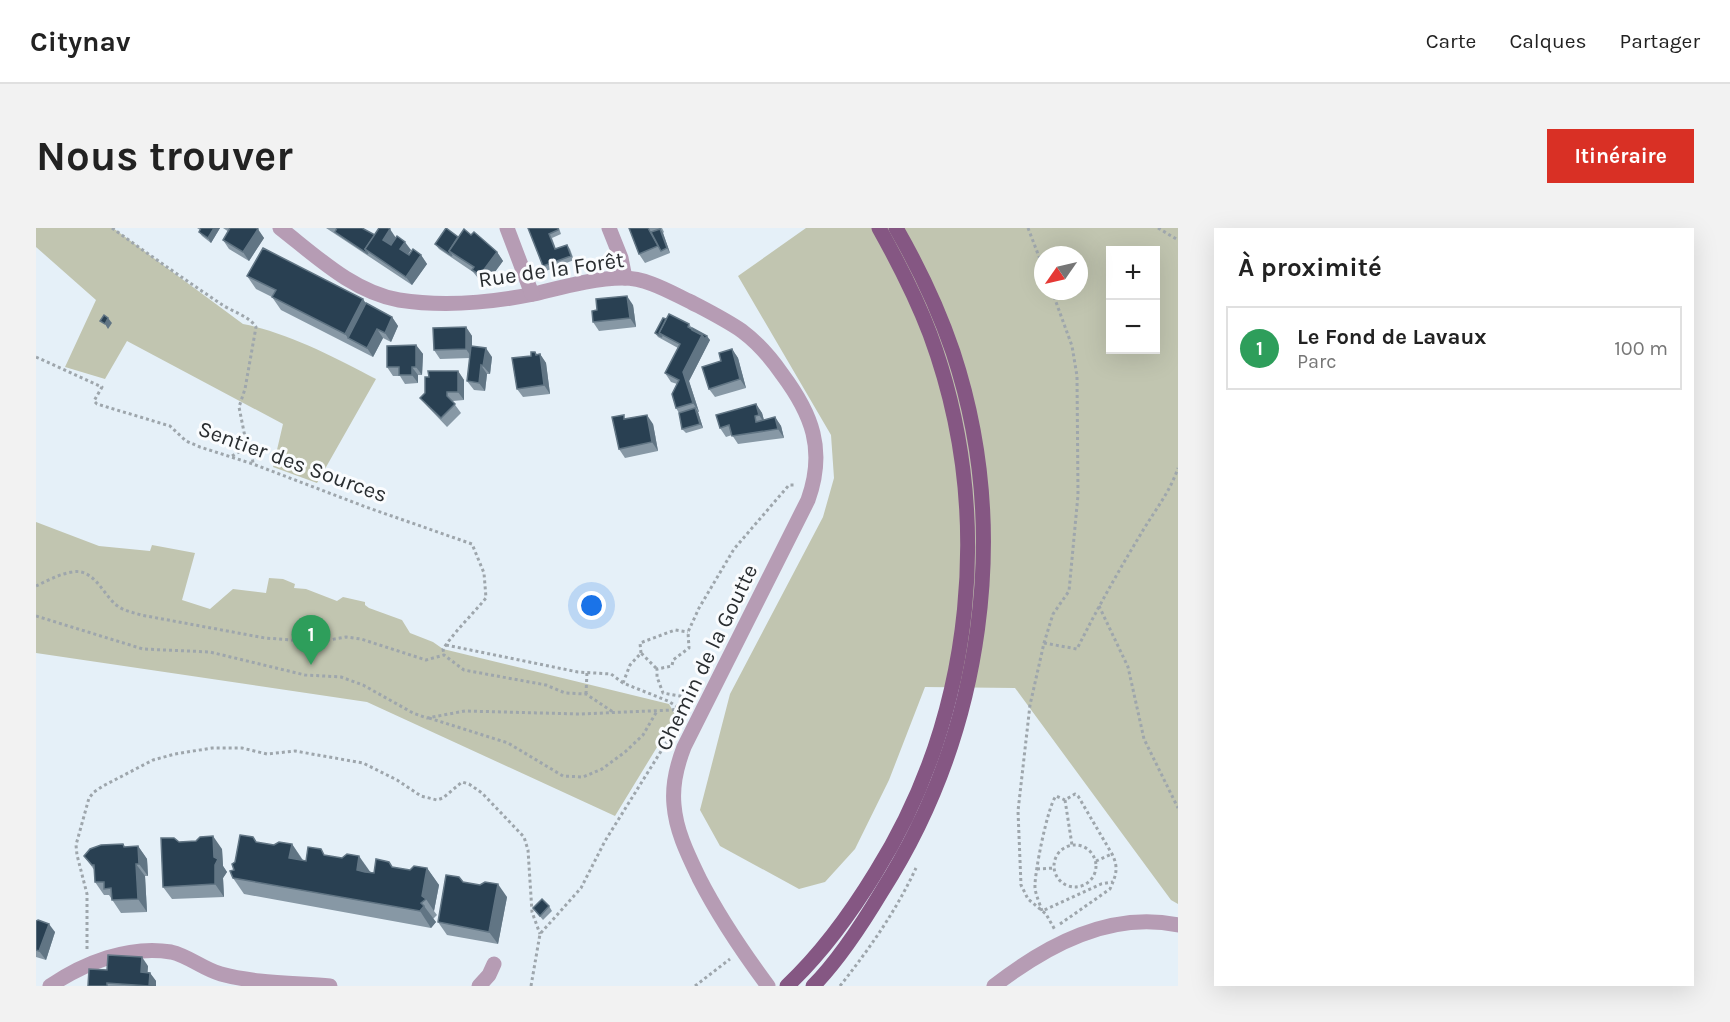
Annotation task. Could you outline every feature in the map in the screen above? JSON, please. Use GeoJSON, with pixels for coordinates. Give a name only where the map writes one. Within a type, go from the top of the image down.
{"type":"FeatureCollection","features":[{"type":"Feature","properties":{"kind":"main road"},"geometry":{"type":"LineString","coordinates":[[787,986],[839,927],[891,848],[921,785],[938,741],[956,672],[962,637],[968,561],[967,516],[960,447],[951,404],[930,334],[903,273],[879,228]]}},
{"type":"Feature","properties":{"kind":"main road"},"geometry":{"type":"LineString","coordinates":[[813,986],[851,938],[894,874],[915,836],[933,795],[954,740],[964,702],[975,654],[982,598],[982,506],[970,421],[953,353],[940,315],[897,228]]}},
{"type":"Feature","properties":{"kind":"street","name":"Rue de la Forêt"},"geometry":{"type":"LineString","coordinates":[[280,228],[327,265],[360,286],[396,299],[462,304],[625,278],[637,279],[676,294],[723,319],[755,342],[768,355],[796,392],[810,419],[814,438]]}},
{"type":"Feature","properties":{"kind":"street"},"geometry":{"type":"LineString","coordinates":[[507,228],[532,294]]}},
{"type":"Feature","properties":{"kind":"street"},"geometry":{"type":"LineString","coordinates":[[609,228],[621,258],[625,278]]}},
{"type":"Feature","properties":{"kind":"street","name":"Chemin de la Goutte"},"geometry":{"type":"LineString","coordinates":[[768,986],[743,953],[717,911],[688,855],[680,835],[674,805],[675,774],[684,747],[808,500],[813,486],[816,463],[814,438]]}},
{"type":"Feature","properties":{"kind":"street"},"geometry":{"type":"LineString","coordinates":[[994,986],[1020,967],[1062,943],[1102,926],[1145,920],[1178,925]]}},
{"type":"Feature","properties":{"kind":"street"},"geometry":{"type":"LineString","coordinates":[[50,986],[87,966],[129,952],[171,952],[221,974],[330,986]]}},
{"type":"Feature","properties":{"kind":"street"},"geometry":{"type":"LineString","coordinates":[[479,986],[489,975],[494,964]]}},
{"type":"Feature","properties":{"kind":"path"},"geometry":{"type":"LineString","coordinates":[[112,228],[171,271],[230,310],[253,322],[256,327],[245,389],[239,406],[247,447],[252,454],[253,464]]}},
{"type":"Feature","properties":{"kind":"path"},"geometry":{"type":"LineString","coordinates":[[1028,228],[1035,246]]}},
{"type":"Feature","properties":{"kind":"path"},"geometry":{"type":"LineString","coordinates":[[1158,228],[1178,240]]}},
{"type":"Feature","properties":{"kind":"path"},"geometry":{"type":"LineString","coordinates":[[1044,913],[1028,899],[1021,885],[1018,811],[1030,705],[1044,644],[1053,614],[1069,591],[1078,495],[1077,376],[1072,346],[1055,300]]}},
{"type":"Feature","properties":{"kind":"path","name":"Sentier des Sources"},"geometry":{"type":"LineString","coordinates":[[36,357],[102,387],[94,401],[97,404],[170,426],[186,441],[472,544],[484,573],[486,598],[446,645]]}},
{"type":"Feature","properties":{"kind":"path"},"geometry":{"type":"LineString","coordinates":[[232,456],[247,447]]}},
{"type":"Feature","properties":{"kind":"path"},"geometry":{"type":"LineString","coordinates":[[1044,644],[1077,649],[1142,531],[1172,485],[1178,468]]}},
{"type":"Feature","properties":{"kind":"path"},"geometry":{"type":"LineString","coordinates":[[657,669],[672,666],[673,660],[689,648],[688,632],[699,608],[734,549],[789,485],[813,486]]}},
{"type":"Feature","properties":{"kind":"path"},"geometry":{"type":"LineString","coordinates":[[36,586],[73,572],[84,572],[93,578],[116,605],[141,615],[265,638],[318,642],[346,638],[361,639],[426,660],[444,655]]}},
{"type":"Feature","properties":{"kind":"path"},"geometry":{"type":"LineString","coordinates":[[1099,606],[1128,667],[1144,739],[1178,808]]}},
{"type":"Feature","properties":{"kind":"path"},"geometry":{"type":"LineString","coordinates":[[36,616],[143,649],[210,652],[304,675],[341,678],[363,685],[413,713],[508,743],[563,776],[583,777],[602,768],[625,752],[643,735],[657,711]]}},
{"type":"Feature","properties":{"kind":"path"},"geometry":{"type":"LineString","coordinates":[[687,706],[685,697],[663,693],[657,677],[657,669],[641,653],[640,643],[675,630],[688,632]]}},
{"type":"Feature","properties":{"kind":"path"},"geometry":{"type":"LineString","coordinates":[[427,718],[465,711],[580,714],[614,713],[657,711],[679,708],[668,701],[623,683],[611,674],[587,672],[446,645],[443,649],[444,655],[464,670],[546,685],[565,693],[586,694],[614,713]]}},
{"type":"Feature","properties":{"kind":"path"},"geometry":{"type":"LineString","coordinates":[[623,683],[630,665],[641,653]]}},
{"type":"Feature","properties":{"kind":"path"},"geometry":{"type":"LineString","coordinates":[[586,694],[587,672]]}},
{"type":"Feature","properties":{"kind":"path"},"geometry":{"type":"LineString","coordinates":[[540,934],[581,888],[605,841],[667,741]]}},
{"type":"Feature","properties":{"kind":"path"},"geometry":{"type":"LineString","coordinates":[[87,966],[87,894],[76,855],[76,845],[89,798],[104,786],[153,760],[212,748],[242,748],[267,754],[295,751],[363,763],[431,800],[443,798],[462,782],[470,784],[482,793],[524,837],[528,850],[532,912],[540,934],[531,986]]}},
{"type":"Feature","properties":{"kind":"path"},"geometry":{"type":"LineString","coordinates":[[1054,928],[1110,889],[1117,871],[1112,854],[1078,796],[1076,794],[1065,800]]}},
{"type":"Feature","properties":{"kind":"path"},"geometry":{"type":"LineString","coordinates":[[1044,913],[1035,886],[1037,869],[1052,800],[1056,796],[1065,800]]}},
{"type":"Feature","properties":{"kind":"path"},"geometry":{"type":"LineString","coordinates":[[1065,800],[1072,845]]}},
{"type":"Feature","properties":{"kind":"path"},"geometry":{"type":"LineString","coordinates":[[1072,845],[1089,849],[1096,861],[1091,880],[1079,886],[1066,884],[1060,880],[1054,868],[1058,854],[1062,849],[1072,845]]}},
{"type":"Feature","properties":{"kind":"path"},"geometry":{"type":"LineString","coordinates":[[1096,861],[1112,854]]}},
{"type":"Feature","properties":{"kind":"path"},"geometry":{"type":"LineString","coordinates":[[1037,869],[1054,868]]}},
{"type":"Feature","properties":{"kind":"path"},"geometry":{"type":"LineString","coordinates":[[1044,913],[1101,884],[1113,882]]}},
{"type":"Feature","properties":{"kind":"path"},"geometry":{"type":"LineString","coordinates":[[1079,886],[1081,893]]}},
{"type":"Feature","properties":{"kind":"path"},"geometry":{"type":"LineString","coordinates":[[695,986],[743,953]]}},
{"type":"Feature","properties":{"kind":"green space"},"geometry":{"type":"Polygon","coordinates":[[[36,228],[113,228],[243,324],[294,339],[376,379],[317,483],[273,467],[283,424],[127,341],[105,379],[65,367],[96,300],[36,247],[36,228]]]}},
{"type":"Feature","properties":{"kind":"green space"},"geometry":{"type":"Polygon","coordinates":[[[806,228],[1178,228],[1178,904],[1171,900],[1015,688],[925,687],[889,780],[855,849],[825,882],[799,889],[720,846],[700,810],[730,694],[823,517],[834,478],[831,435],[738,276],[806,228]]]}},
{"type":"Feature","properties":{"kind":"green space"},"geometry":{"type":"Polygon","coordinates":[[[36,522],[99,546],[150,551],[152,545],[195,553],[182,600],[210,609],[233,589],[266,593],[269,578],[283,579],[295,584],[294,588],[306,589],[337,601],[343,597],[365,602],[369,608],[402,620],[410,633],[433,642],[443,649],[669,704],[676,716],[615,816],[367,702],[36,653],[36,522]]]}},
{"type":"Feature","properties":{"kind":"building"},"geometry":{"type":"Polygon","coordinates":[[[201,228],[214,228],[208,238],[199,232],[201,228]]]}},
{"type":"Feature","properties":{"kind":"building"},"geometry":{"type":"Polygon","coordinates":[[[230,228],[258,229],[243,252],[223,240],[230,228]]]}},
{"type":"Feature","properties":{"kind":"building"},"geometry":{"type":"Polygon","coordinates":[[[337,228],[362,228],[375,235],[365,249],[368,254],[335,232],[337,228]]]}},
{"type":"Feature","properties":{"kind":"building"},"geometry":{"type":"Polygon","coordinates":[[[379,228],[390,229],[383,240],[391,245],[397,236],[405,242],[400,249],[409,255],[413,249],[421,255],[406,277],[365,249],[379,228]]]}},
{"type":"Feature","properties":{"kind":"building"},"geometry":{"type":"Polygon","coordinates":[[[446,228],[458,237],[449,251],[452,256],[435,244],[446,228]]]}},
{"type":"Feature","properties":{"kind":"building"},"geometry":{"type":"Polygon","coordinates":[[[528,228],[558,228],[549,234],[555,249],[567,245],[571,256],[543,266],[528,228]]]}},
{"type":"Feature","properties":{"kind":"building"},"geometry":{"type":"Polygon","coordinates":[[[629,228],[648,228],[658,246],[639,254],[629,228]]]}},
{"type":"Feature","properties":{"kind":"building"},"geometry":{"type":"Polygon","coordinates":[[[464,229],[471,235],[474,232],[497,252],[480,275],[472,270],[474,267],[449,251],[464,229]]]}},
{"type":"Feature","properties":{"kind":"building"},"geometry":{"type":"Polygon","coordinates":[[[660,229],[667,248],[661,251],[651,232],[660,229]]]}},
{"type":"Feature","properties":{"kind":"building"},"geometry":{"type":"Polygon","coordinates":[[[263,248],[363,299],[345,334],[272,297],[276,290],[247,276],[263,248]]]}},
{"type":"Feature","properties":{"kind":"building"},"geometry":{"type":"Polygon","coordinates":[[[627,296],[630,318],[593,322],[592,311],[597,310],[596,299],[627,296]]]}},
{"type":"Feature","properties":{"kind":"building"},"geometry":{"type":"Polygon","coordinates":[[[366,303],[392,317],[385,333],[377,329],[367,348],[348,338],[366,303]]]}},
{"type":"Feature","properties":{"kind":"building"},"geometry":{"type":"Polygon","coordinates":[[[669,314],[689,324],[688,327],[702,335],[683,372],[693,403],[676,408],[672,394],[679,380],[665,373],[680,344],[659,333],[669,314]]]}},
{"type":"Feature","properties":{"kind":"building"},"geometry":{"type":"Polygon","coordinates":[[[104,315],[108,318],[105,324],[100,321],[104,315]]]}},
{"type":"Feature","properties":{"kind":"building"},"geometry":{"type":"Polygon","coordinates":[[[663,318],[666,319],[659,333],[662,337],[655,333],[663,318]]]}},
{"type":"Feature","properties":{"kind":"building"},"geometry":{"type":"Polygon","coordinates":[[[466,327],[466,349],[434,350],[433,328],[466,327]]]}},
{"type":"Feature","properties":{"kind":"building"},"geometry":{"type":"Polygon","coordinates":[[[692,328],[707,336],[705,339],[692,330],[692,328]]]}},
{"type":"Feature","properties":{"kind":"building"},"geometry":{"type":"Polygon","coordinates":[[[416,345],[416,367],[412,367],[412,375],[399,375],[399,367],[387,367],[387,346],[416,345]]]}},
{"type":"Feature","properties":{"kind":"building"},"geometry":{"type":"Polygon","coordinates":[[[471,346],[486,348],[479,383],[467,381],[471,346]]]}},
{"type":"Feature","properties":{"kind":"building"},"geometry":{"type":"Polygon","coordinates":[[[732,349],[740,379],[709,389],[702,367],[721,361],[719,353],[732,349]]]}},
{"type":"Feature","properties":{"kind":"building"},"geometry":{"type":"Polygon","coordinates":[[[531,352],[535,352],[536,355],[540,354],[544,385],[517,389],[512,358],[531,356],[531,352]]]}},
{"type":"Feature","properties":{"kind":"building"},"geometry":{"type":"Polygon","coordinates":[[[428,371],[458,371],[458,392],[447,392],[447,396],[455,404],[441,418],[420,398],[425,393],[425,377],[429,377],[428,371]]]}},
{"type":"Feature","properties":{"kind":"building"},"geometry":{"type":"Polygon","coordinates":[[[756,404],[759,415],[755,416],[756,422],[775,417],[778,429],[732,436],[729,425],[720,428],[716,415],[756,404]]]}},
{"type":"Feature","properties":{"kind":"building"},"geometry":{"type":"Polygon","coordinates":[[[695,408],[700,424],[682,429],[679,413],[695,408]]]}},
{"type":"Feature","properties":{"kind":"building"},"geometry":{"type":"Polygon","coordinates":[[[624,415],[624,419],[647,415],[652,442],[619,449],[612,417],[624,415]]]}},
{"type":"Feature","properties":{"kind":"building"},"geometry":{"type":"Polygon","coordinates":[[[240,835],[253,837],[256,842],[274,845],[279,842],[292,844],[289,858],[306,861],[308,847],[321,849],[324,855],[342,858],[347,854],[359,856],[357,870],[365,872],[374,873],[376,859],[389,862],[392,867],[410,870],[414,866],[427,868],[422,896],[426,899],[421,903],[424,906],[420,911],[233,878],[230,871],[234,870],[232,864],[235,862],[240,835]]]}},
{"type":"Feature","properties":{"kind":"building"},"geometry":{"type":"Polygon","coordinates":[[[213,836],[214,857],[218,859],[215,865],[215,884],[163,887],[161,838],[174,838],[179,842],[196,841],[200,837],[213,836]]]}},
{"type":"Feature","properties":{"kind":"building"},"geometry":{"type":"Polygon","coordinates":[[[123,844],[124,847],[138,846],[139,864],[136,864],[138,899],[112,900],[111,888],[104,889],[104,882],[95,882],[94,865],[84,856],[90,849],[101,845],[123,844]]]}},
{"type":"Feature","properties":{"kind":"building"},"geometry":{"type":"Polygon","coordinates":[[[446,875],[459,877],[463,882],[480,885],[485,882],[498,884],[489,932],[438,922],[446,875]]]}},
{"type":"Feature","properties":{"kind":"building"},"geometry":{"type":"Polygon","coordinates":[[[542,899],[549,906],[540,916],[533,908],[542,899]]]}},
{"type":"Feature","properties":{"kind":"building"},"geometry":{"type":"Polygon","coordinates":[[[36,921],[49,924],[39,951],[36,950],[36,921]]]}},
{"type":"Feature","properties":{"kind":"building"},"geometry":{"type":"Polygon","coordinates":[[[108,955],[142,957],[141,972],[150,973],[149,986],[107,983],[107,986],[88,986],[89,969],[107,970],[108,955]]]}},
{"type":"Feature","properties":{"kind":"place","name":"Le Fond de Lavaux"},"geometry":{"type":"Point","coordinates":[311,665]}}]}
